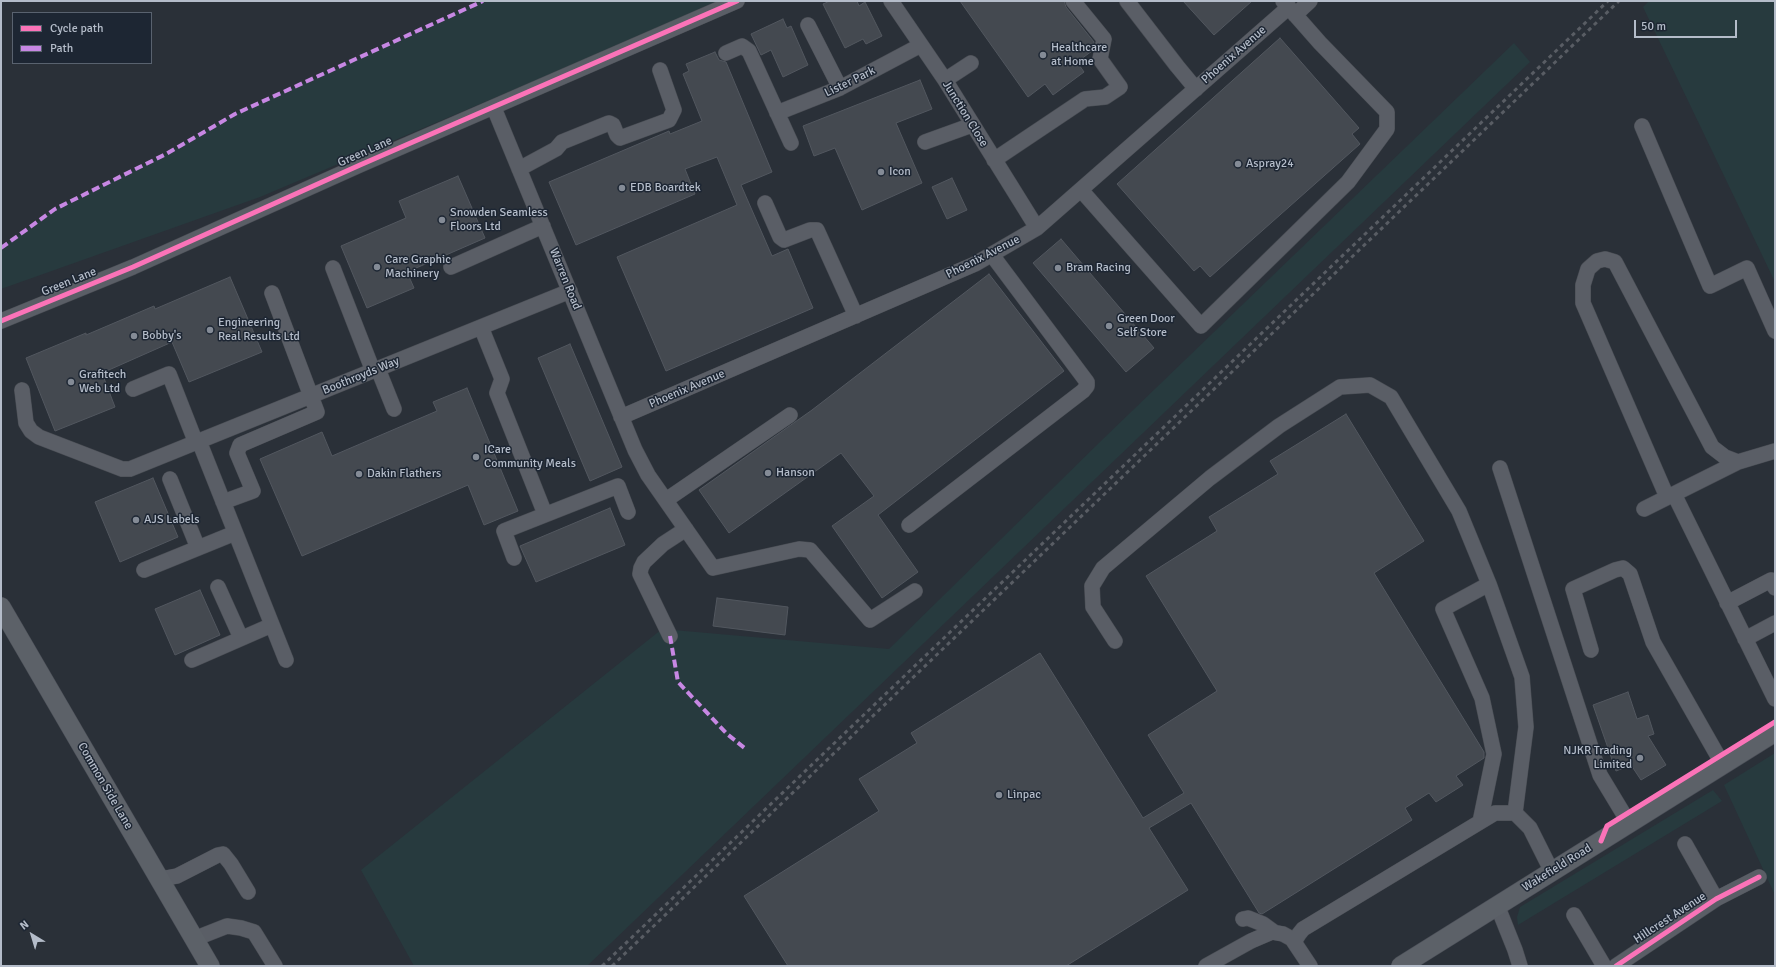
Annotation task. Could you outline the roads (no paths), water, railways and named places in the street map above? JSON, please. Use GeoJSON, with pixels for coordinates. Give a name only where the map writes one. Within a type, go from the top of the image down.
{"type":"FeatureCollection","features":[{"type":"Feature","properties":{"kind":"main road","name":"Common Side Lane"},"geometry":{"type":"LineString","coordinates":[[1,607],[210,966]]}},
{"type":"Feature","properties":{"kind":"main road","name":"Wakefield Road"},"geometry":{"type":"LineString","coordinates":[[1401,966],[1775,732]]}},
{"type":"Feature","properties":{"kind":"street","name":"Green Lane"},"geometry":{"type":"LineString","coordinates":[[1,321],[134,267],[353,168],[494,108],[594,62],[737,1]]}},
{"type":"Feature","properties":{"kind":"street","name":"Junction Close"},"geometry":{"type":"LineString","coordinates":[[891,1],[945,80],[1037,228]]}},
{"type":"Feature","properties":{"kind":"street"},"geometry":{"type":"LineString","coordinates":[[994,160],[1085,99],[1105,97],[1120,86],[1100,59],[1104,39],[1073,1]]}},
{"type":"Feature","properties":{"kind":"street"},"geometry":{"type":"LineString","coordinates":[[1128,1],[1196,89]]}},
{"type":"Feature","properties":{"kind":"street","name":"Phoenix Avenue"},"geometry":{"type":"LineString","coordinates":[[621,417],[975,264],[1037,228],[1289,8],[1310,1]]}},
{"type":"Feature","properties":{"kind":"street"},"geometry":{"type":"LineString","coordinates":[[1081,190],[1201,326],[1348,182],[1387,129],[1387,112],[1320,44],[1289,8]]}},
{"type":"Feature","properties":{"kind":"street"},"geometry":{"type":"LineString","coordinates":[[808,26],[840,88]]}},
{"type":"Feature","properties":{"kind":"street","name":"Lister Park"},"geometry":{"type":"LineString","coordinates":[[777,113],[840,88],[921,45]]}},
{"type":"Feature","properties":{"kind":"street"},"geometry":{"type":"LineString","coordinates":[[726,53],[742,46],[749,51],[791,143]]}},
{"type":"Feature","properties":{"kind":"street"},"geometry":{"type":"LineString","coordinates":[[945,80],[971,63]]}},
{"type":"Feature","properties":{"kind":"street"},"geometry":{"type":"LineString","coordinates":[[519,169],[556,149],[562,142],[609,123],[612,125],[620,138],[669,120],[674,110],[660,70]]}},
{"type":"Feature","properties":{"kind":"street","name":"Warren Road"},"geometry":{"type":"LineString","coordinates":[[494,108],[635,450],[648,475],[713,568],[799,549],[810,550],[870,620],[915,591]]}},
{"type":"Feature","properties":{"kind":"street"},"geometry":{"type":"LineString","coordinates":[[925,142],[972,125]]}},
{"type":"Feature","properties":{"kind":"street"},"geometry":{"type":"LineString","coordinates":[[1642,126],[1710,286],[1747,268],[1775,331]]}},
{"type":"Feature","properties":{"kind":"street"},"geometry":{"type":"LineString","coordinates":[[765,203],[780,238],[784,240],[810,230],[817,230],[856,316]]}},
{"type":"Feature","properties":{"kind":"street"},"geometry":{"type":"LineString","coordinates":[[450,267],[543,226]]}},
{"type":"Feature","properties":{"kind":"street"},"geometry":{"type":"LineString","coordinates":[[909,525],[1083,391],[1087,386],[1087,382],[992,255]]}},
{"type":"Feature","properties":{"kind":"street"},"geometry":{"type":"LineString","coordinates":[[1738,462],[1725,457],[1712,447],[1615,262],[1605,259],[1597,261],[1588,269],[1583,285],[1584,302],[1670,495],[1728,603],[1775,699]]}},
{"type":"Feature","properties":{"kind":"street"},"geometry":{"type":"LineString","coordinates":[[333,268],[375,370],[394,409]]}},
{"type":"Feature","properties":{"kind":"street","name":"Boothroyds Way"},"geometry":{"type":"LineString","coordinates":[[22,390],[26,423],[31,431],[39,437],[122,469],[130,469],[570,291]]}},
{"type":"Feature","properties":{"kind":"street"},"geometry":{"type":"LineString","coordinates":[[223,502],[252,491],[237,453],[240,445],[317,412],[272,293]]}},
{"type":"Feature","properties":{"kind":"street"},"geometry":{"type":"LineString","coordinates":[[480,327],[502,379],[497,393],[545,514]]}},
{"type":"Feature","properties":{"kind":"street"},"geometry":{"type":"LineString","coordinates":[[133,389],[169,374],[236,533],[286,660]]}},
{"type":"Feature","properties":{"kind":"street"},"geometry":{"type":"LineString","coordinates":[[1116,641],[1093,606],[1092,586],[1103,568],[1210,478],[1279,426],[1340,387],[1370,385],[1391,397],[1458,511],[1489,584],[1522,677],[1526,727],[1515,813]]}},
{"type":"Feature","properties":{"kind":"street"},"geometry":{"type":"LineString","coordinates":[[666,500],[790,415]]}},
{"type":"Feature","properties":{"kind":"street"},"geometry":{"type":"LineString","coordinates":[[1644,509],[1738,462],[1775,451]]}},
{"type":"Feature","properties":{"kind":"street"},"geometry":{"type":"LineString","coordinates":[[1500,468],[1600,774],[1629,823]]}},
{"type":"Feature","properties":{"kind":"street"},"geometry":{"type":"LineString","coordinates":[[170,479],[198,548]]}},
{"type":"Feature","properties":{"kind":"street"},"geometry":{"type":"LineString","coordinates":[[514,558],[504,531],[545,514],[618,486],[628,512]]}},
{"type":"Feature","properties":{"kind":"street"},"geometry":{"type":"LineString","coordinates":[[670,636],[640,574],[644,562],[663,544],[686,529]]}},
{"type":"Feature","properties":{"kind":"street"},"geometry":{"type":"LineString","coordinates":[[144,570],[236,533]]}},
{"type":"Feature","properties":{"kind":"street"},"geometry":{"type":"LineString","coordinates":[[1591,650],[1573,589],[1615,570],[1623,568],[1630,574],[1653,642],[1723,764]]}},
{"type":"Feature","properties":{"kind":"street"},"geometry":{"type":"LineString","coordinates":[[1728,603],[1771,580],[1775,588]]}},
{"type":"Feature","properties":{"kind":"street"},"geometry":{"type":"LineString","coordinates":[[1480,822],[1494,754],[1482,698],[1443,610],[1489,584]]}},
{"type":"Feature","properties":{"kind":"street"},"geometry":{"type":"LineString","coordinates":[[218,587],[241,638]]}},
{"type":"Feature","properties":{"kind":"street"},"geometry":{"type":"LineString","coordinates":[[1745,639],[1775,623]]}},
{"type":"Feature","properties":{"kind":"street"},"geometry":{"type":"LineString","coordinates":[[192,660],[272,625]]}},
{"type":"Feature","properties":{"kind":"street"},"geometry":{"type":"LineString","coordinates":[[1294,942],[1298,934],[1304,930],[1495,813],[1515,813],[1530,828],[1552,872]]}},
{"type":"Feature","properties":{"kind":"street"},"geometry":{"type":"LineString","coordinates":[[1684,844],[1716,899]]}},
{"type":"Feature","properties":{"kind":"street"},"geometry":{"type":"LineString","coordinates":[[158,877],[166,878],[177,876],[218,855],[223,854],[232,864],[248,892]]}},
{"type":"Feature","properties":{"kind":"street","name":"Hillcrest Avenue"},"geometry":{"type":"LineString","coordinates":[[1616,966],[1716,899],[1759,877]]}},
{"type":"Feature","properties":{"kind":"street"},"geometry":{"type":"LineString","coordinates":[[1497,905],[1520,966]]}},
{"type":"Feature","properties":{"kind":"street"},"geometry":{"type":"LineString","coordinates":[[1574,915],[1604,966]]}},
{"type":"Feature","properties":{"kind":"street"},"geometry":{"type":"LineString","coordinates":[[1243,919],[1248,918],[1263,924],[1274,932],[1283,934],[1294,942],[1310,966]]}},
{"type":"Feature","properties":{"kind":"street"},"geometry":{"type":"LineString","coordinates":[[194,939],[227,926],[254,932],[275,966]]}},
{"type":"Feature","properties":{"kind":"street"},"geometry":{"type":"LineString","coordinates":[[1206,966],[1251,941],[1274,932]]}},
{"type":"Feature","properties":{"kind":"railway"},"geometry":{"type":"LineString","coordinates":[[602,966],[1608,1]]}},
{"type":"Feature","properties":{"kind":"railway"},"geometry":{"type":"LineString","coordinates":[[612,966],[1619,1]]}},
{"type":"Feature","properties":{"kind":"place","name":"Healthcare at Home"},"geometry":{"type":"Point","coordinates":[1043,55]}},
{"type":"Feature","properties":{"kind":"place","name":"Aspray24"},"geometry":{"type":"Point","coordinates":[1238,164]}},
{"type":"Feature","properties":{"kind":"place","name":"Icon"},"geometry":{"type":"Point","coordinates":[881,172]}},
{"type":"Feature","properties":{"kind":"place","name":"EDB Boardtek"},"geometry":{"type":"Point","coordinates":[622,188]}},
{"type":"Feature","properties":{"kind":"place","name":"Snowden Seamless Floors Ltd"},"geometry":{"type":"Point","coordinates":[442,220]}},
{"type":"Feature","properties":{"kind":"place","name":"Care Graphic Machinery"},"geometry":{"type":"Point","coordinates":[377,267]}},
{"type":"Feature","properties":{"kind":"place","name":"Bram Racing"},"geometry":{"type":"Point","coordinates":[1058,268]}},
{"type":"Feature","properties":{"kind":"place","name":"Green Door Self Store"},"geometry":{"type":"Point","coordinates":[1109,326]}},
{"type":"Feature","properties":{"kind":"place","name":"Engineering Real Results Ltd"},"geometry":{"type":"Point","coordinates":[210,330]}},
{"type":"Feature","properties":{"kind":"place","name":"Bobby's"},"geometry":{"type":"Point","coordinates":[134,336]}},
{"type":"Feature","properties":{"kind":"place","name":"Grafitech Web Ltd"},"geometry":{"type":"Point","coordinates":[71,382]}},
{"type":"Feature","properties":{"kind":"place","name":"ICare Community Meals"},"geometry":{"type":"Point","coordinates":[476,457]}},
{"type":"Feature","properties":{"kind":"place","name":"Hanson"},"geometry":{"type":"Point","coordinates":[768,473]}},
{"type":"Feature","properties":{"kind":"place","name":"Dakin Flathers"},"geometry":{"type":"Point","coordinates":[359,474]}},
{"type":"Feature","properties":{"kind":"place","name":"AJS Labels"},"geometry":{"type":"Point","coordinates":[136,520]}},
{"type":"Feature","properties":{"kind":"place","name":"NJKR Trading Limited"},"geometry":{"type":"Point","coordinates":[1640,758]}},
{"type":"Feature","properties":{"kind":"place","name":"Linpac"},"geometry":{"type":"Point","coordinates":[999,795]}}]}
